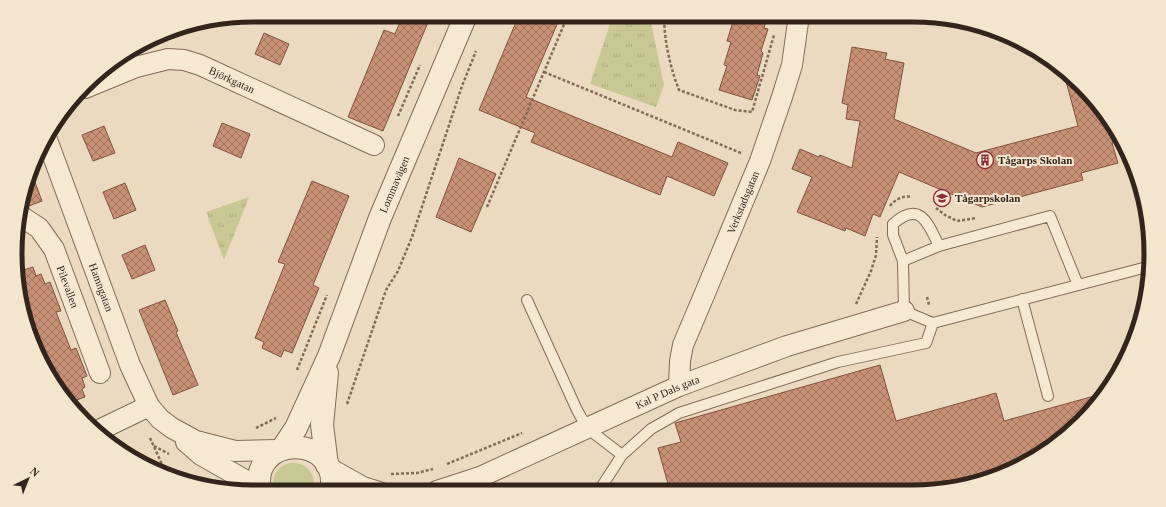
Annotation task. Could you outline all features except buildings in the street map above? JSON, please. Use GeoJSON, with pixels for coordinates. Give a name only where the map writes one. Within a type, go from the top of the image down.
{"type":"FeatureCollection","features":[{"type":"Feature","properties":{"kind":"street","name":"Lommavägen"},"geometry":{"type":"LineString","coordinates":[[260,485],[260,473],[264,464],[271,456],[281,450],[296,428],[329,356],[380,218],[463,22]]}},
{"type":"Feature","properties":{"kind":"street","name":"Verkstadsgatan"},"geometry":{"type":"LineString","coordinates":[[679,386],[680,361],[683,345],[760,161],[792,65],[798,22]]}},
{"type":"Feature","properties":{"kind":"street","name":"Björkgatan"},"geometry":{"type":"LineString","coordinates":[[97,83],[136,67],[168,59],[184,60],[200,65],[374,145]]}},
{"type":"Feature","properties":{"kind":"street","name":"Hamngatan"},"geometry":{"type":"LineString","coordinates":[[49,145],[130,365],[149,406],[200,455],[251,485]]}},
{"type":"Feature","properties":{"kind":"street","name":"Pilevallen"},"geometry":{"type":"LineString","coordinates":[[25,219],[39,228],[54,249],[100,373]]}},
{"type":"Feature","properties":{"kind":"street","name":"Kal P Dals gata"},"geometry":{"type":"LineString","coordinates":[[455,485],[480,477],[679,386],[787,346],[904,310]]}},
{"type":"Feature","properties":{"kind":"street","name":"Lommavägen"},"geometry":{"type":"LineString","coordinates":[[329,356],[322,425],[332,485]]}},
{"type":"Feature","properties":{"kind":"street"},"geometry":{"type":"LineString","coordinates":[[102,429],[149,406]]}},
{"type":"Feature","properties":{"kind":"street","name":"Hamngatan"},"geometry":{"type":"LineString","coordinates":[[172,428],[196,441],[235,451],[281,450]]}},
{"type":"Feature","properties":{"kind":"street"},"geometry":{"type":"LineString","coordinates":[[281,450],[299,446],[310,450],[320,456],[328,466],[360,485]]}},
{"type":"Feature","properties":{"kind":"lane"},"geometry":{"type":"LineString","coordinates":[[939,246],[929,225],[921,216],[913,213],[906,214],[893,224],[893,235],[903,261],[904,310],[933,323],[1144,267]]}},
{"type":"Feature","properties":{"kind":"lane"},"geometry":{"type":"LineString","coordinates":[[903,261],[939,246],[1050,216],[1078,285]]}},
{"type":"Feature","properties":{"kind":"lane"},"geometry":{"type":"LineString","coordinates":[[1022,299],[1048,396]]}},
{"type":"Feature","properties":{"kind":"lane"},"geometry":{"type":"LineString","coordinates":[[527,300],[577,410],[587,428],[622,455]]}},
{"type":"Feature","properties":{"kind":"lane"},"geometry":{"type":"LineString","coordinates":[[603,485],[622,455],[651,429],[679,413],[838,362],[926,343],[933,323]]}},
{"type":"Feature","properties":{"kind":"path"},"geometry":{"type":"LineString","coordinates":[[487,207],[565,22]]}},
{"type":"Feature","properties":{"kind":"path"},"geometry":{"type":"LineString","coordinates":[[664,22],[673,75],[679,90],[736,110],[752,112],[776,27],[794,22]]}},
{"type":"Feature","properties":{"kind":"path"},"geometry":{"type":"LineString","coordinates":[[345,410],[386,290],[398,272],[412,237],[462,86],[476,51]]}},
{"type":"Feature","properties":{"kind":"path"},"geometry":{"type":"LineString","coordinates":[[396,121],[422,59]]}},
{"type":"Feature","properties":{"kind":"path"},"geometry":{"type":"LineString","coordinates":[[544,72],[760,161]]}},
{"type":"Feature","properties":{"kind":"path"},"geometry":{"type":"LineString","coordinates":[[295,377],[329,289]]}},
{"type":"Feature","properties":{"kind":"path"},"geometry":{"type":"LineString","coordinates":[[253,429],[258,428],[279,416]]}},
{"type":"Feature","properties":{"kind":"path"},"geometry":{"type":"LineString","coordinates":[[154,446],[163,466]]}},
{"type":"Feature","properties":{"kind":"green space"},"geometry":{"type":"Polygon","coordinates":[[[611,22],[651,22],[664,85],[656,107],[590,84],[611,22]]]}},
{"type":"Feature","properties":{"kind":"green space"},"geometry":{"type":"Polygon","coordinates":[[[249,197],[224,260],[206,212],[249,197]]]}},
{"type":"Feature","properties":{"kind":"green space"},"geometry":{"type":"Polygon","coordinates":[[[296,463],[306,467],[312,475],[314,485],[274,485],[275,474],[285,465],[296,463]]]}},
{"type":"Feature","properties":{"kind":"place","name":"Tågarps Skolan"},"geometry":{"type":"Point","coordinates":[985,160]}},
{"type":"Feature","properties":{"kind":"place","name":"Tågarpskolan"},"geometry":{"type":"Point","coordinates":[942,198]}}]}
